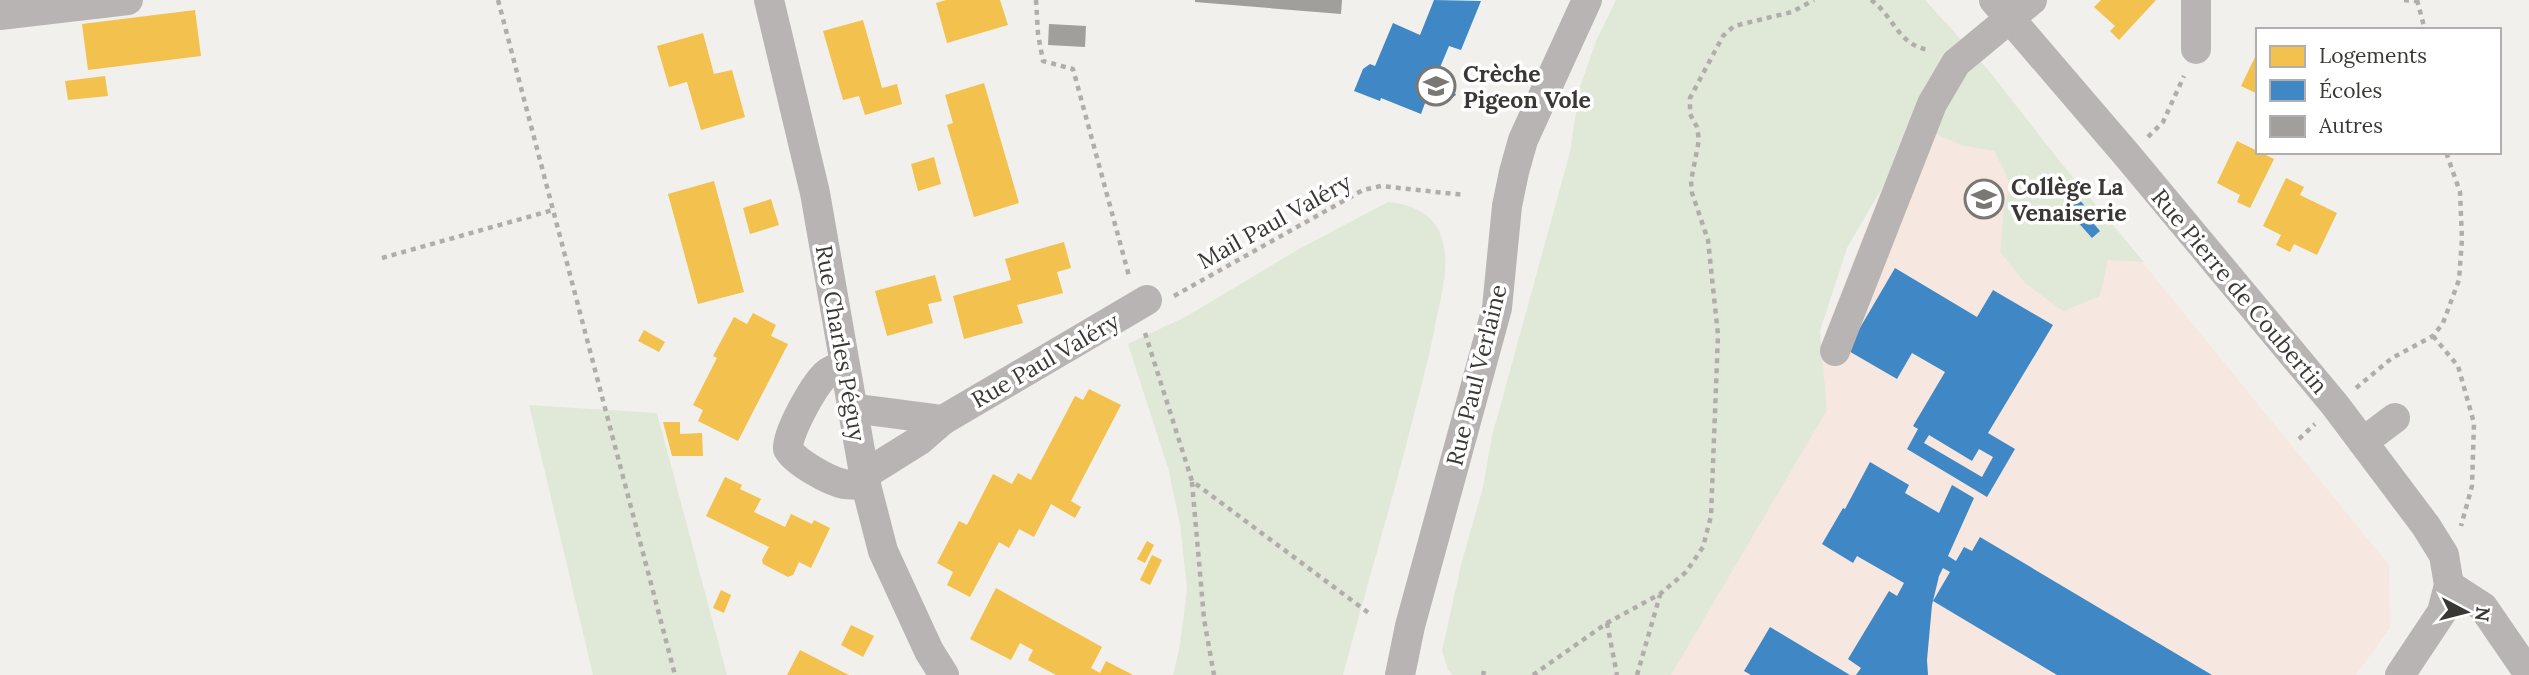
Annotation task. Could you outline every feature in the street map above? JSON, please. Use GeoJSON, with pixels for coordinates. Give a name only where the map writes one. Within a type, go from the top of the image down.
{"type":"FeatureCollection","features":[{"type":"Feature","properties":{"kind":"street"},"geometry":{"type":"LineString","coordinates":[[0,15],[128,0]]}},
{"type":"Feature","properties":{"kind":"street","name":"Rue Charles Péguy"},"geometry":{"type":"LineString","coordinates":[[769,0],[815,193],[865,480],[888,562],[929,651],[944,675]]}},
{"type":"Feature","properties":{"kind":"street","name":"Rue Paul Verlaine"},"geometry":{"type":"LineString","coordinates":[[1401,674],[1410,626],[1497,308],[1507,206],[1514,172],[1523,141],[1587,0]]}},
{"type":"Feature","properties":{"kind":"street"},"geometry":{"type":"LineString","coordinates":[[2196,0],[2196,49]]}},
{"type":"Feature","properties":{"kind":"street"},"geometry":{"type":"LineString","coordinates":[[1835,351],[1933,104],[1956,63],[2012,6]]}},
{"type":"Feature","properties":{"kind":"street","name":"Rue Pierre de Coubertin"},"geometry":{"type":"LineString","coordinates":[[2012,6],[2336,405],[2426,526],[2444,555],[2449,585]]}},
{"type":"Feature","properties":{"kind":"street","name":"Rue Paul Valéry"},"geometry":{"type":"LineString","coordinates":[[865,480],[943,420],[1140,302]]}},
{"type":"Feature","properties":{"kind":"street"},"geometry":{"type":"LineString","coordinates":[[844,365],[826,373],[816,385],[790,435],[788,449],[795,459],[834,481],[846,485],[865,480]]}},
{"type":"Feature","properties":{"kind":"street"},"geometry":{"type":"LineString","coordinates":[[851,408],[943,420]]}},
{"type":"Feature","properties":{"kind":"street"},"geometry":{"type":"LineString","coordinates":[[2363,442],[2395,418]]}},
{"type":"Feature","properties":{"kind":"street"},"geometry":{"type":"LineString","coordinates":[[2400,675],[2442,612],[2449,585],[2483,607],[2529,674]]}},
{"type":"Feature","properties":{"kind":"path"},"geometry":{"type":"LineString","coordinates":[[498,0],[675,675]]}},
{"type":"Feature","properties":{"kind":"path"},"geometry":{"type":"LineString","coordinates":[[1036,0],[1043,61],[1073,69],[1192,481],[1204,619],[1214,675]]}},
{"type":"Feature","properties":{"kind":"path"},"geometry":{"type":"LineString","coordinates":[[1533,675],[1607,624],[1660,594],[1686,572],[1703,547],[1711,516],[1718,335],[1708,240],[1692,193],[1691,181],[1699,140],[1697,127],[1690,114],[1690,98],[1723,36],[1734,26],[1792,12],[1814,0]]}},
{"type":"Feature","properties":{"kind":"path"},"geometry":{"type":"LineString","coordinates":[[1871,0],[1883,10],[1902,38],[1924,49],[1937,51]]}},
{"type":"Feature","properties":{"kind":"path"},"geometry":{"type":"LineString","coordinates":[[2404,0],[2416,1],[2424,28]]}},
{"type":"Feature","properties":{"kind":"path"},"geometry":{"type":"LineString","coordinates":[[2142,143],[2163,122],[2184,76]]}},
{"type":"Feature","properties":{"kind":"path"},"geometry":{"type":"LineString","coordinates":[[2299,439],[2392,358],[2433,336],[2443,323],[2459,280],[2462,239],[2460,192],[2447,154]]}},
{"type":"Feature","properties":{"kind":"path","name":"Mail Paul Valéry"},"geometry":{"type":"LineString","coordinates":[[1140,302],[1163,302],[1363,190],[1381,186],[1464,195]]}},
{"type":"Feature","properties":{"kind":"path"},"geometry":{"type":"LineString","coordinates":[[382,258],[553,210]]}},
{"type":"Feature","properties":{"kind":"path"},"geometry":{"type":"LineString","coordinates":[[2433,336],[2458,366],[2474,423],[2472,485],[2464,520],[2459,529]]}},
{"type":"Feature","properties":{"kind":"path"},"geometry":{"type":"LineString","coordinates":[[1192,481],[1370,614]]}},
{"type":"Feature","properties":{"kind":"path"},"geometry":{"type":"LineString","coordinates":[[1637,675],[1660,594]]}},
{"type":"Feature","properties":{"kind":"path"},"geometry":{"type":"LineString","coordinates":[[1607,624],[1616,675]]}},
{"type":"Feature","properties":{"kind":"shaded area","name":"Collège La Venaiserie"},"geometry":{"type":"Polygon","coordinates":[[[1946,21],[2389,565],[2390,628],[2356,675],[1669,675],[1808,378],[1946,21]]]}},
{"type":"Feature","properties":{"kind":"green space"},"geometry":{"type":"Polygon","coordinates":[[[1616,0],[1925,0],[1990,72],[2064,167],[2144,262],[2108,260],[2100,296],[2063,311],[2026,284],[2000,252],[2004,207],[2011,185],[1994,151],[1960,145],[1925,129],[1910,140],[1847,248],[1820,331],[1827,410],[1671,675],[1453,675],[1448,670],[1442,651],[1461,565],[1483,487],[1492,436],[1570,152],[1580,87],[1596,41],[1616,0]]]}},
{"type":"Feature","properties":{"kind":"green space"},"geometry":{"type":"Polygon","coordinates":[[[1388,202],[1415,208],[1430,218],[1443,242],[1445,273],[1421,388],[1343,675],[1173,675],[1187,589],[1180,524],[1168,468],[1128,344],[1187,316],[1299,249],[1388,202]]]}},
{"type":"Feature","properties":{"kind":"green space"},"geometry":{"type":"Polygon","coordinates":[[[529,405],[657,413],[727,675],[593,675],[529,405]]]}},
{"type":"Feature","properties":{"kind":"building: Logements"},"geometry":{"type":"Polygon","coordinates":[[[946,0],[1000,0],[1008,25],[947,43],[936,3],[946,0]]]}},
{"type":"Feature","properties":{"kind":"building: Logements"},"geometry":{"type":"Polygon","coordinates":[[[2101,0],[2156,0],[2119,40],[2110,31],[2115,26],[2094,7],[2101,0]]]}},
{"type":"Feature","properties":{"kind":"building: Logements"},"geometry":{"type":"Polygon","coordinates":[[[195,10],[201,56],[88,70],[82,24],[195,10]]]}},
{"type":"Feature","properties":{"kind":"building: Logements"},"geometry":{"type":"Polygon","coordinates":[[[863,20],[882,88],[897,84],[902,104],[865,115],[859,96],[843,100],[823,31],[863,20]]]}},
{"type":"Feature","properties":{"kind":"building: Logements"},"geometry":{"type":"Polygon","coordinates":[[[703,33],[714,74],[732,70],[745,117],[701,130],[687,82],[669,87],[657,46],[703,33]]]}},
{"type":"Feature","properties":{"kind":"building: Logements"},"geometry":{"type":"Polygon","coordinates":[[[2256,55],[2256,93],[2241,86],[2256,55]]]}},
{"type":"Feature","properties":{"kind":"building: Logements"},"geometry":{"type":"Polygon","coordinates":[[[105,76],[108,96],[68,100],[65,81],[105,76]]]}},
{"type":"Feature","properties":{"kind":"building: Logements"},"geometry":{"type":"Polygon","coordinates":[[[984,83],[1019,203],[974,217],[947,125],[953,123],[945,95],[984,83]]]}},
{"type":"Feature","properties":{"kind":"building: Logements"},"geometry":{"type":"Polygon","coordinates":[[[2237,141],[2256,150],[2256,154],[2274,159],[2250,208],[2237,202],[2240,195],[2217,183],[2237,141]]]}},
{"type":"Feature","properties":{"kind":"building: Logements"},"geometry":{"type":"Polygon","coordinates":[[[934,157],[941,184],[918,191],[911,164],[934,157]]]}},
{"type":"Feature","properties":{"kind":"building: Logements"},"geometry":{"type":"Polygon","coordinates":[[[2286,178],[2304,187],[2300,195],[2337,213],[2317,255],[2294,244],[2290,252],[2276,245],[2281,235],[2263,226],[2286,178]]]}},
{"type":"Feature","properties":{"kind":"building: Logements"},"geometry":{"type":"Polygon","coordinates":[[[714,181],[744,292],[698,304],[668,194],[714,181]]]}},
{"type":"Feature","properties":{"kind":"building: Logements"},"geometry":{"type":"Polygon","coordinates":[[[771,199],[779,225],[750,234],[743,208],[771,199]]]}},
{"type":"Feature","properties":{"kind":"building: Logements"},"geometry":{"type":"Polygon","coordinates":[[[1064,242],[1071,268],[1057,272],[1063,293],[1017,305],[1023,323],[964,339],[953,296],[1011,280],[1005,259],[1064,242]]]}},
{"type":"Feature","properties":{"kind":"building: Logements"},"geometry":{"type":"Polygon","coordinates":[[[935,275],[942,301],[928,304],[933,323],[887,336],[875,291],[935,275]]]}},
{"type":"Feature","properties":{"kind":"building: Logements"},"geometry":{"type":"Polygon","coordinates":[[[753,313],[776,325],[771,336],[788,344],[738,441],[698,421],[703,410],[693,405],[717,358],[713,356],[734,317],[747,324],[753,313]]]}},
{"type":"Feature","properties":{"kind":"building: Logements"},"geometry":{"type":"Polygon","coordinates":[[[644,330],[665,342],[659,352],[638,341],[644,330]]]}},
{"type":"Feature","properties":{"kind":"building: Logements"},"geometry":{"type":"Polygon","coordinates":[[[1089,389],[1121,405],[1071,501],[1081,507],[1075,518],[1051,504],[1034,537],[1019,529],[1009,548],[999,542],[970,597],[947,585],[953,572],[937,563],[959,521],[967,525],[993,474],[1012,484],[1018,473],[1031,480],[1075,396],[1083,400],[1089,389]]]}},
{"type":"Feature","properties":{"kind":"building: Logements"},"geometry":{"type":"Polygon","coordinates":[[[663,422],[680,422],[680,434],[702,433],[703,456],[672,456],[663,422]]]}},
{"type":"Feature","properties":{"kind":"building: Logements"},"geometry":{"type":"Polygon","coordinates":[[[725,477],[742,485],[740,489],[761,499],[754,512],[785,527],[791,514],[812,524],[814,520],[830,528],[811,568],[799,562],[793,575],[788,577],[763,564],[762,560],[769,547],[706,516],[725,477]]]}},
{"type":"Feature","properties":{"kind":"building: Logements"},"geometry":{"type":"Polygon","coordinates":[[[1147,541],[1154,545],[1145,563],[1137,559],[1147,541]]]}},
{"type":"Feature","properties":{"kind":"building: Logements"},"geometry":{"type":"Polygon","coordinates":[[[1152,555],[1162,560],[1150,585],[1140,580],[1152,555]]]}},
{"type":"Feature","properties":{"kind":"building: Logements"},"geometry":{"type":"Polygon","coordinates":[[[996,588],[1102,647],[1091,668],[1100,673],[1106,661],[1133,675],[1056,675],[1028,660],[1033,650],[1020,643],[1011,660],[970,639],[996,588]]]}},
{"type":"Feature","properties":{"kind":"building: Logements"},"geometry":{"type":"Polygon","coordinates":[[[721,590],[731,595],[724,613],[713,608],[721,590]]]}},
{"type":"Feature","properties":{"kind":"building: Logements"},"geometry":{"type":"Polygon","coordinates":[[[851,625],[874,636],[863,657],[841,645],[851,625]]]}},
{"type":"Feature","properties":{"kind":"building: Logements"},"geometry":{"type":"Polygon","coordinates":[[[800,650],[841,671],[849,675],[787,675],[800,650]]]}},
{"type":"Feature","properties":{"kind":"building: Écoles"},"geometry":{"type":"Polygon","coordinates":[[[1434,0],[1481,1],[1461,50],[1449,46],[1436,77],[1448,82],[1456,95],[1445,102],[1440,93],[1433,97],[1428,95],[1421,114],[1381,98],[1380,101],[1354,91],[1363,69],[1370,64],[1375,66],[1393,23],[1420,35],[1434,0]]]}},
{"type":"Feature","properties":{"kind":"building: Écoles"},"geometry":{"type":"Polygon","coordinates":[[[2074,193],[2084,205],[2078,211],[2067,198],[2074,193]]]}},
{"type":"Feature","properties":{"kind":"building: Écoles"},"geometry":{"type":"Polygon","coordinates":[[[2083,211],[2100,231],[2092,238],[2075,219],[2083,211]]]}},
{"type":"Feature","properties":{"kind":"building: Écoles"},"geometry":{"type":"Polygon","coordinates":[[[1895,268],[1977,317],[1993,290],[2053,325],[1988,433],[2015,449],[1987,497],[1907,449],[1918,429],[1913,426],[1945,372],[1912,353],[1897,379],[1847,350],[1895,268]],[[1929,435],[1924,443],[1982,477],[1993,457],[1979,449],[1972,461],[1929,435]]]}},
{"type":"Feature","properties":{"kind":"building: Écoles"},"geometry":{"type":"Polygon","coordinates":[[[1870,462],[1909,485],[1905,493],[1939,513],[1952,485],[1974,498],[1948,556],[1956,561],[1964,547],[1972,551],[1980,537],[2212,675],[2057,675],[1933,601],[1950,572],[1943,568],[1939,576],[1932,605],[1928,675],[1856,675],[1861,668],[1848,659],[1889,591],[1897,596],[1904,583],[1857,556],[1853,563],[1822,544],[1843,508],[1845,509],[1870,462]]]}},
{"type":"Feature","properties":{"kind":"building: Écoles"},"geometry":{"type":"Polygon","coordinates":[[[1770,627],[1850,675],[1751,675],[1744,671],[1770,627]]]}},
{"type":"Feature","properties":{"kind":"building: Autres"},"geometry":{"type":"Polygon","coordinates":[[[1195,0],[1342,0],[1341,14],[1195,0]]]}},
{"type":"Feature","properties":{"kind":"building: Autres"},"geometry":{"type":"Polygon","coordinates":[[[1049,24],[1086,26],[1085,47],[1048,45],[1049,24]]]}},
{"type":"Feature","properties":{"kind":"building: Autres"},"geometry":{"type":"Polygon","coordinates":[[[1440,93],[1445,102],[1438,106],[1433,97],[1440,93]]]}},
{"type":"Feature","properties":{"kind":"place","name":"Crèche Pigeon Vole"},"geometry":{"type":"Point","coordinates":[1436,86]}},
{"type":"Feature","properties":{"kind":"place","name":"Collège La Venaiserie"},"geometry":{"type":"Point","coordinates":[1984,199]}}]}
